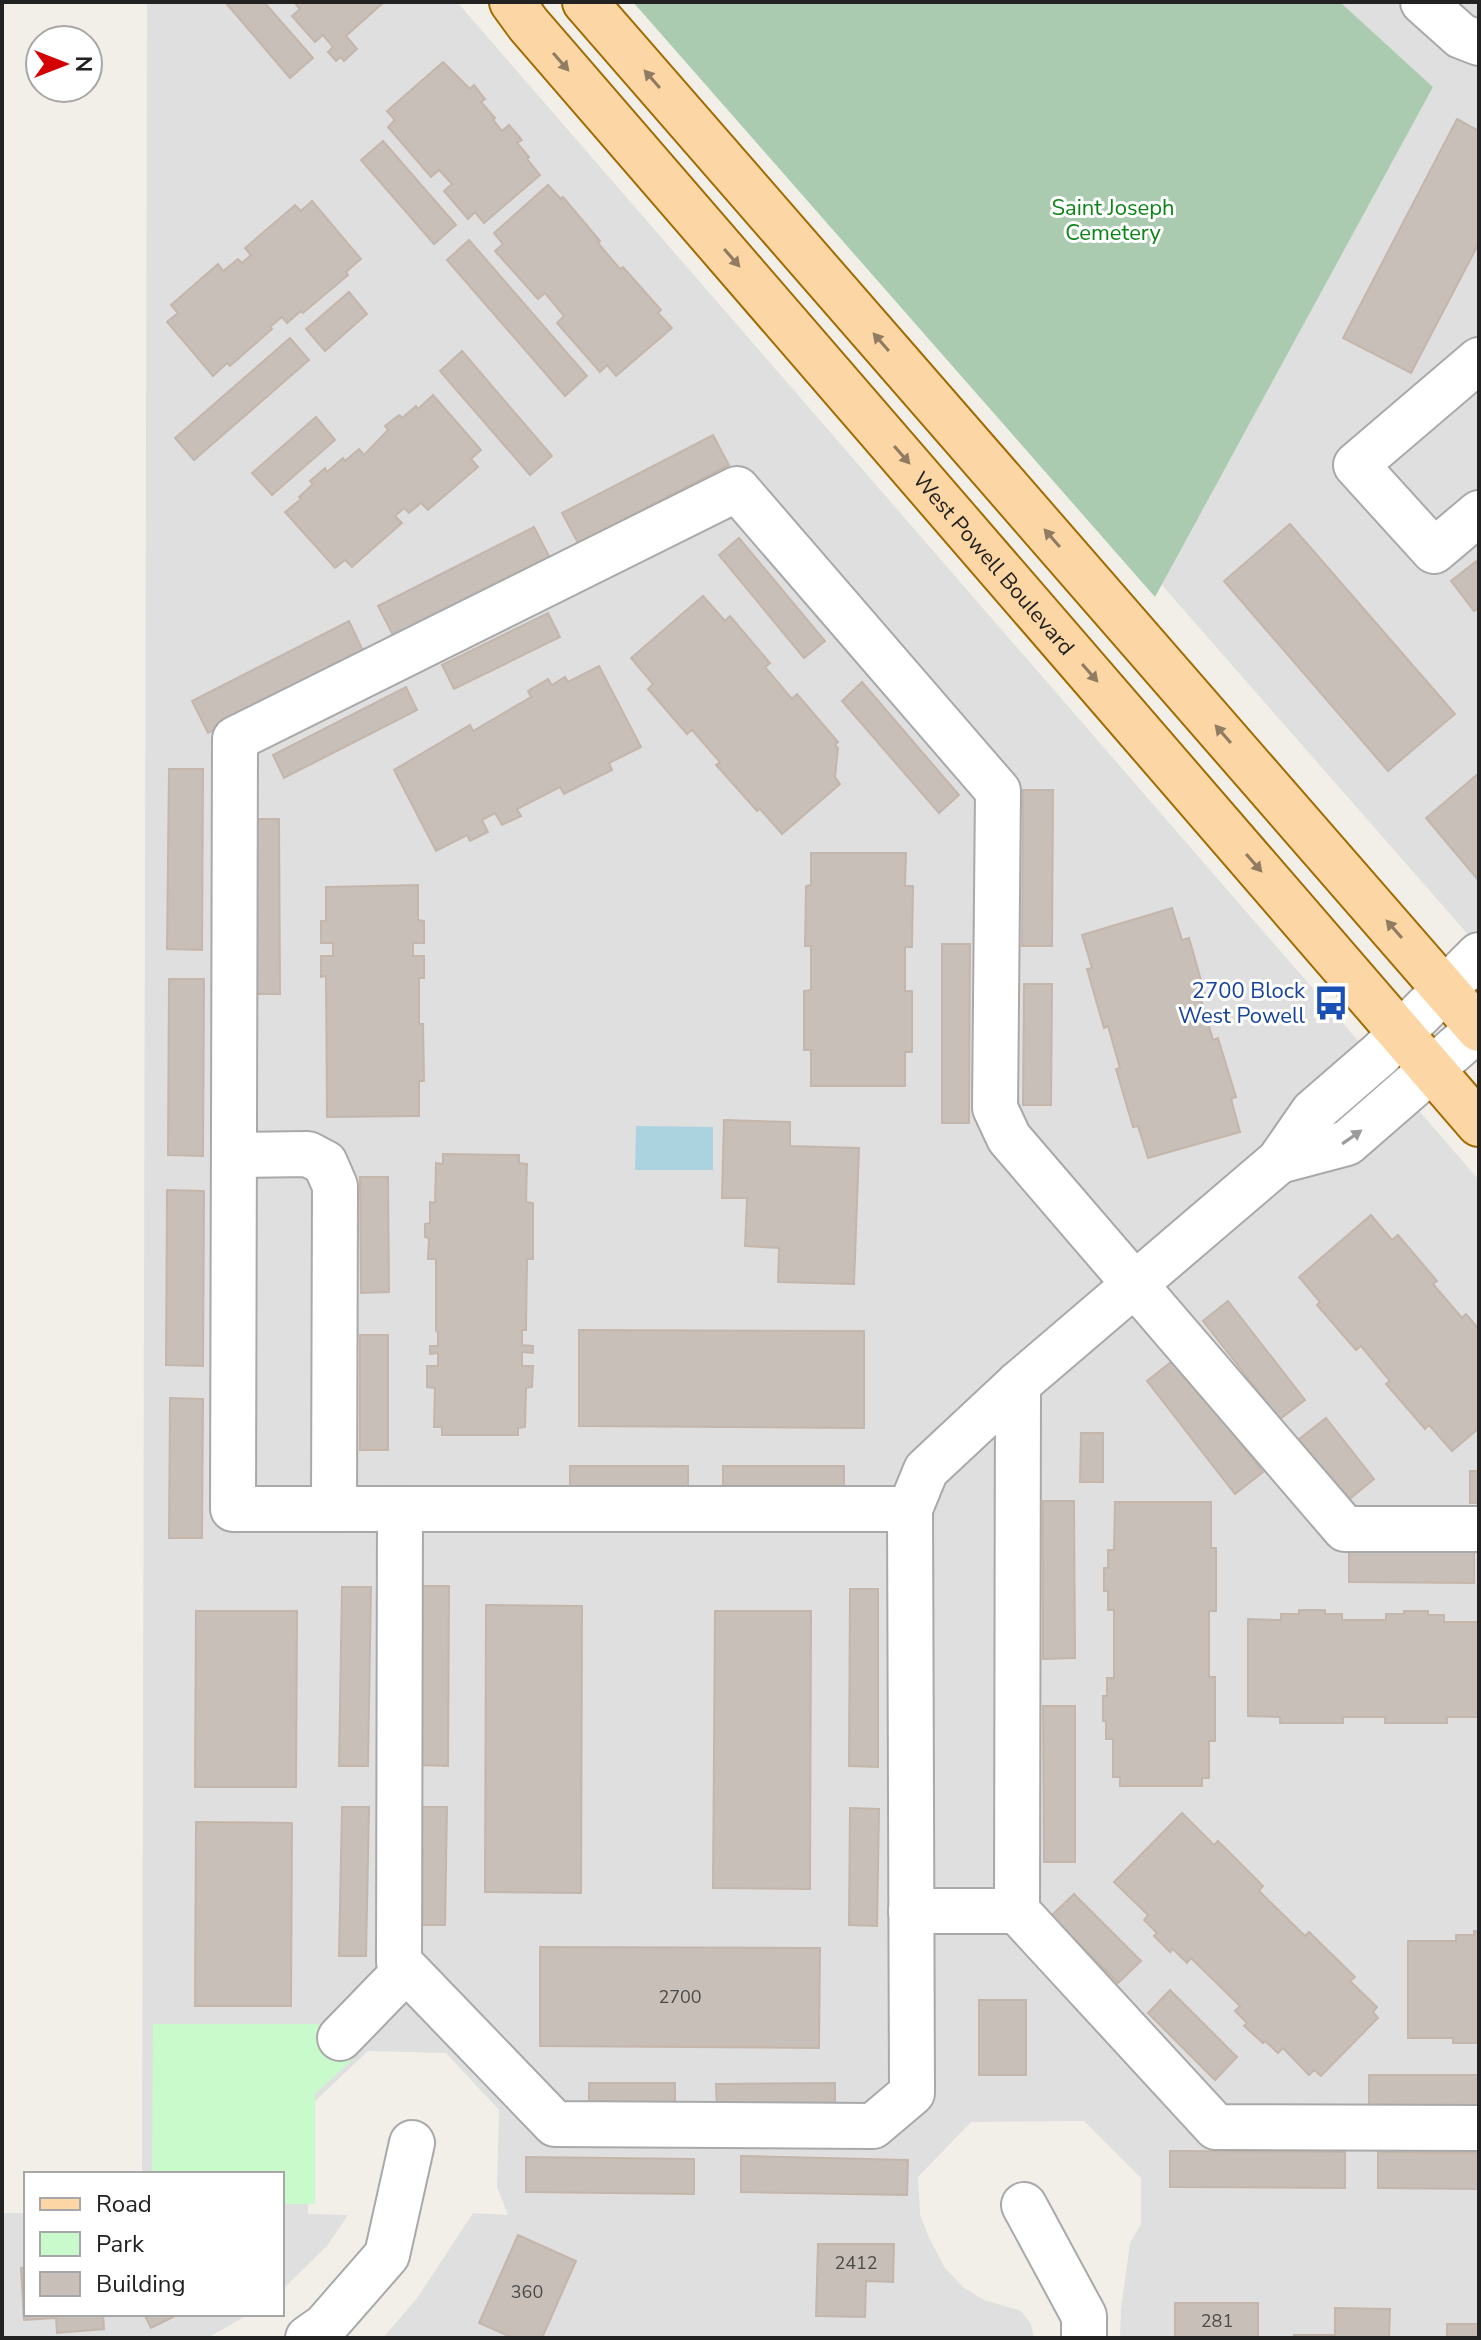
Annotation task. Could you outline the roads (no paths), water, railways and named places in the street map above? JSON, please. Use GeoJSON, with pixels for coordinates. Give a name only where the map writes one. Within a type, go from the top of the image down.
{"type":"FeatureCollection","features":[{"type":"Feature","properties":{"kind":"main road","name":"West Powell Boulevard"},"geometry":{"type":"LineString","coordinates":[[512,2],[1479,1124]]}},
{"type":"Feature","properties":{"kind":"main road"},"geometry":{"type":"LineString","coordinates":[[585,2],[1479,1029]]}},
{"type":"Feature","properties":{"kind":"street"},"geometry":{"type":"LineString","coordinates":[[1423,2],[1461,36],[1479,43]]}},
{"type":"Feature","properties":{"kind":"street"},"geometry":{"type":"LineString","coordinates":[[1479,360],[1356,465],[1434,551],[1479,513]]}},
{"type":"Feature","properties":{"kind":"street"},"geometry":{"type":"LineString","coordinates":[[910,1509],[233,1509],[235,739],[737,489],[998,791],[995,1108],[1009,1138],[1345,1529],[1479,1529]]}},
{"type":"Feature","properties":{"kind":"street"},"geometry":{"type":"LineString","coordinates":[[400,1509],[399,1962],[555,2124],[873,2126],[912,2093],[910,1509],[926,1470],[1018,1384],[1279,1161],[1313,1112],[1380,1054],[1479,955]]}},
{"type":"Feature","properties":{"kind":"street"},"geometry":{"type":"LineString","coordinates":[[1279,1161],[1347,1143],[1479,1029]]}},
{"type":"Feature","properties":{"kind":"street"},"geometry":{"type":"LineString","coordinates":[[234,1155],[308,1154],[325,1163],[335,1186],[334,1509]]}},
{"type":"Feature","properties":{"kind":"street"},"geometry":{"type":"LineString","coordinates":[[1018,1384],[1017,1911],[1216,2127],[1479,2128]]}},
{"type":"Feature","properties":{"kind":"street"},"geometry":{"type":"LineString","coordinates":[[911,1911],[1017,1911]]}},
{"type":"Feature","properties":{"kind":"street"},"geometry":{"type":"LineString","coordinates":[[340,2038],[406,1970]]}},
{"type":"Feature","properties":{"kind":"street"},"geometry":{"type":"LineString","coordinates":[[308,2338],[325,2326],[387,2255],[412,2143]]}},
{"type":"Feature","properties":{"kind":"street"},"geometry":{"type":"LineString","coordinates":[[1024,2205],[1084,2316],[1084,2338]]}},
{"type":"Feature","properties":{"kind":"water"},"geometry":{"type":"Polygon","coordinates":[[[636,1126],[713,1127],[713,1170],[635,1170],[636,1126]]]}},
{"type":"Feature","properties":{"kind":"place","name":"2700 Block West Powell"},"geometry":{"type":"Point","coordinates":[1331,1003]}},
{"type":"Feature","properties":{"kind":"park label","name":"Saint Joseph Cemetery"},"geometry":{"type":"Point","coordinates":[1113,220]}}]}
